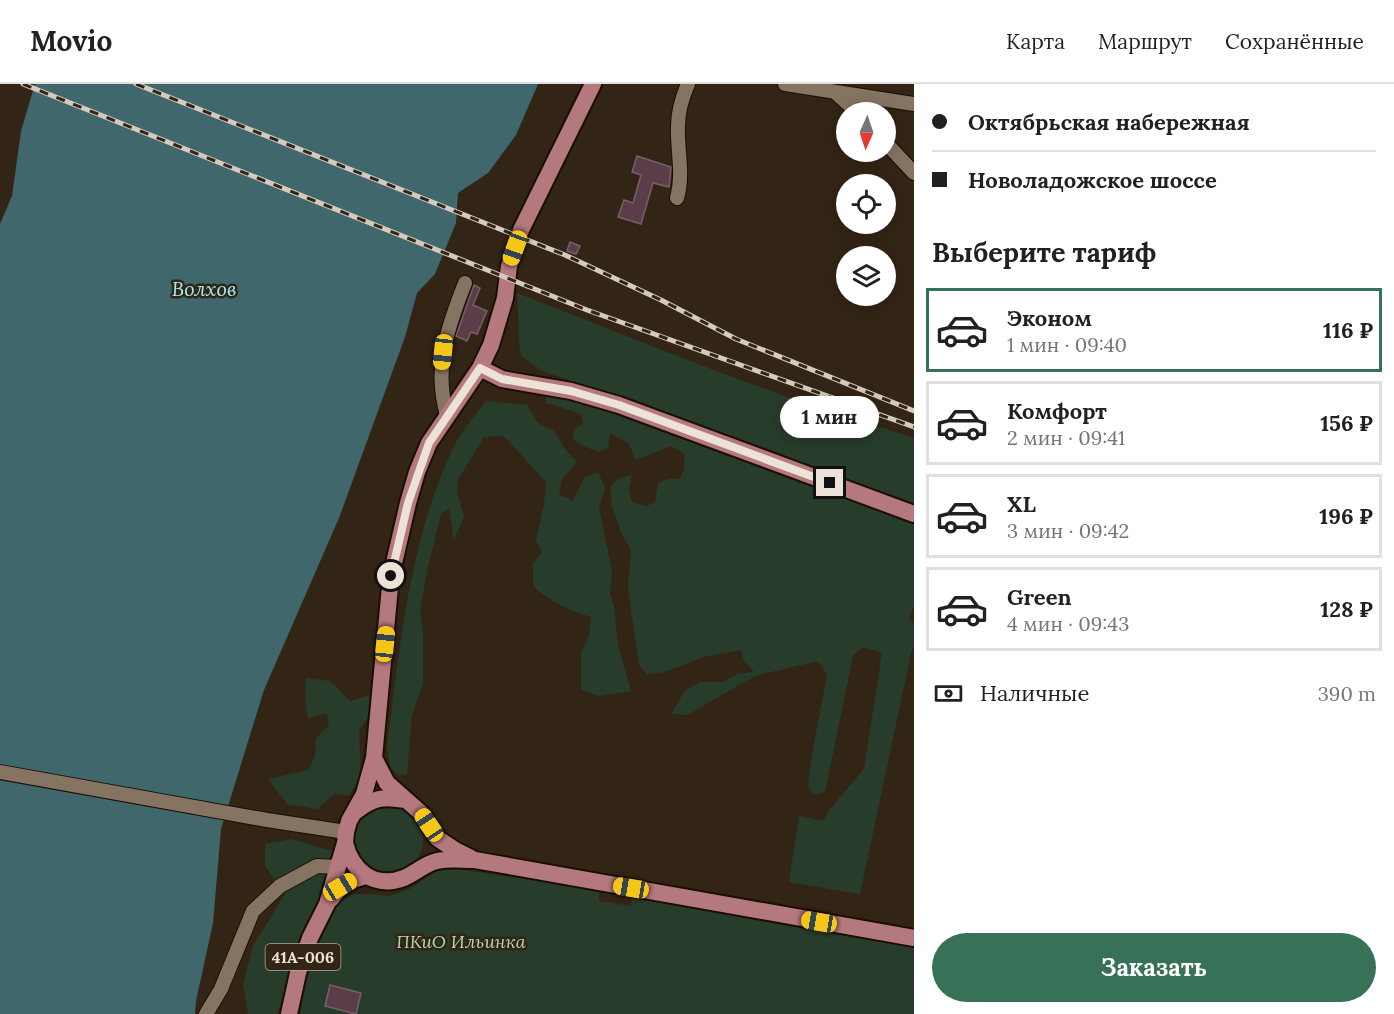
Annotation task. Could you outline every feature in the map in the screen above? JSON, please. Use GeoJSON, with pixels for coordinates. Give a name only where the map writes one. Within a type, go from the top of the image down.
{"type":"FeatureCollection","features":[{"type":"Feature","properties":{"kind":"main road","name":"41А-006"},"geometry":{"type":"LineString","coordinates":[[289,1014],[301,964],[310,938],[327,904],[346,837],[364,794],[374,758],[391,576],[417,472],[429,443],[480,368],[491,345],[504,298],[508,267],[521,230],[593,84]]}},
{"type":"Feature","properties":{"kind":"main road"},"geometry":{"type":"LineString","coordinates":[[480,368],[502,379],[571,391],[619,405],[914,514]]}},
{"type":"Feature","properties":{"kind":"main road"},"geometry":{"type":"LineString","coordinates":[[374,758],[387,783],[421,813],[437,838],[475,860]]}},
{"type":"Feature","properties":{"kind":"main road"},"geometry":{"type":"LineString","coordinates":[[355,812],[369,801],[387,797],[404,800]]}},
{"type":"Feature","properties":{"kind":"main road"},"geometry":{"type":"LineString","coordinates":[[418,869],[426,856],[430,841],[428,826],[421,813]]}},
{"type":"Feature","properties":{"kind":"main road"},"geometry":{"type":"LineString","coordinates":[[346,837],[348,856],[356,867],[366,876],[380,881],[393,881],[407,877],[436,861],[475,860],[914,939]]}},
{"type":"Feature","properties":{"kind":"main road"},"geometry":{"type":"LineString","coordinates":[[327,904],[340,887],[351,880],[366,876]]}},
{"type":"Feature","properties":{"kind":"street"},"geometry":{"type":"LineString","coordinates":[[677,198],[681,186],[678,119],[680,102],[688,84]]}},
{"type":"Feature","properties":{"kind":"street"},"geometry":{"type":"LineString","coordinates":[[785,84],[831,88],[914,104]]}},
{"type":"Feature","properties":{"kind":"street"},"geometry":{"type":"LineString","coordinates":[[831,88],[846,102]]}},
{"type":"Feature","properties":{"kind":"street"},"geometry":{"type":"LineString","coordinates":[[896,153],[914,172]]}},
{"type":"Feature","properties":{"kind":"street"},"geometry":{"type":"LineString","coordinates":[[447,415],[441,384],[445,338],[465,283]]}},
{"type":"Feature","properties":{"kind":"street"},"geometry":{"type":"LineString","coordinates":[[0,772],[267,820],[346,837]]}},
{"type":"Feature","properties":{"kind":"street"},"geometry":{"type":"LineString","coordinates":[[206,1014],[221,989],[254,911],[280,886],[317,866],[338,867]]}},
{"type":"Feature","properties":{"kind":"green space"},"geometry":{"type":"Polygon","coordinates":[[[517,293],[809,405],[914,438],[914,506],[769,449],[544,372],[521,356],[517,293]]]}},
{"type":"Feature","properties":{"kind":"green space"},"geometry":{"type":"Polygon","coordinates":[[[545,396],[583,402],[914,524],[914,606],[909,618],[914,624],[914,648],[860,894],[789,882],[799,816],[823,821],[830,809],[864,769],[882,653],[863,647],[853,656],[825,792],[814,795],[808,787],[827,675],[818,661],[755,676],[687,715],[671,714],[684,692],[700,682],[723,682],[737,674],[754,672],[744,661],[741,650],[704,657],[664,672],[647,674],[639,665],[628,589],[631,549],[622,535],[612,506],[610,488],[619,478],[632,475],[629,489],[632,502],[647,506],[655,502],[658,483],[669,479],[680,479],[684,469],[685,454],[671,446],[636,460],[629,444],[610,433],[608,448],[599,452],[580,445],[572,438],[575,429],[583,424],[581,414],[547,403],[545,396]]]}},
{"type":"Feature","properties":{"kind":"green space"},"geometry":{"type":"Polygon","coordinates":[[[486,401],[527,405],[538,423],[553,430],[577,462],[562,479],[559,494],[573,501],[584,478],[598,472],[605,488],[599,508],[612,571],[610,594],[614,606],[618,645],[631,691],[599,696],[581,690],[581,652],[589,636],[591,617],[560,605],[533,586],[533,564],[542,552],[536,540],[546,482],[504,436],[484,437],[458,480],[457,492],[464,517],[454,540],[449,509],[441,514],[420,610],[423,633],[423,684],[412,715],[407,774],[399,776],[390,767],[387,748],[402,632],[416,556],[426,519],[454,446],[486,401]]]}},
{"type":"Feature","properties":{"kind":"green space"},"geometry":{"type":"Polygon","coordinates":[[[306,678],[330,681],[350,701],[373,694],[367,719],[359,730],[361,775],[349,796],[334,794],[317,809],[287,804],[268,779],[308,770],[315,756],[316,738],[329,725],[327,713],[308,718],[305,702],[306,678]]]}},
{"type":"Feature","properties":{"kind":"green space"},"geometry":{"type":"Polygon","coordinates":[[[388,805],[407,811],[417,821],[423,840],[417,859],[407,869],[388,875],[369,869],[359,859],[353,840],[359,821],[369,811],[388,805]]]}},
{"type":"Feature","properties":{"kind":"green space"},"geometry":{"type":"Polygon","coordinates":[[[292,839],[332,851],[322,897],[277,1014],[248,1014],[243,985],[253,946],[285,894],[265,866],[265,844],[292,839]]]}},
{"type":"Feature","properties":{"kind":"green space","name":"ПКиО Ильинка"},"geometry":{"type":"Polygon","coordinates":[[[450,868],[599,889],[599,901],[631,906],[633,895],[914,948],[914,1014],[300,1014],[307,977],[319,942],[337,903],[354,894],[389,896],[408,890],[435,872],[450,868]]]}},
{"type":"Feature","properties":{"kind":"water","name":"Волхов"},"geometry":{"type":"Polygon","coordinates":[[[35,84],[538,84],[516,135],[488,173],[458,193],[456,223],[435,274],[417,293],[405,337],[339,518],[264,690],[221,829],[213,923],[195,1014],[0,1014],[0,224],[12,196],[21,131],[35,84]]]}},
{"type":"Feature","properties":{"kind":"building"},"geometry":{"type":"Polygon","coordinates":[[[637,156],[671,167],[669,187],[653,183],[641,224],[618,217],[624,200],[633,203],[641,175],[632,172],[637,156]]]}},
{"type":"Feature","properties":{"kind":"building"},"geometry":{"type":"Polygon","coordinates":[[[570,242],[580,246],[576,254],[567,251],[570,242]]]}},
{"type":"Feature","properties":{"kind":"building"},"geometry":{"type":"Polygon","coordinates":[[[474,285],[480,288],[473,305],[487,311],[477,334],[471,332],[467,341],[456,336],[474,285]]]}},
{"type":"Feature","properties":{"kind":"building"},"geometry":{"type":"Polygon","coordinates":[[[330,985],[361,993],[356,1014],[325,1006],[330,985]]]}},
{"type":"Feature","properties":{"kind":"railway"},"geometry":{"type":"LineString","coordinates":[[23,84],[587,310],[914,427]]}},
{"type":"Feature","properties":{"kind":"railway"},"geometry":{"type":"LineString","coordinates":[[136,84],[565,255],[661,300],[736,339],[914,411]]}},
{"type":"Feature","properties":{"kind":"route"},"geometry":{"type":"LineString","coordinates":[[391,576],[408,503],[429,443],[480,368],[502,379],[571,391],[619,405],[830,483]]}}]}
